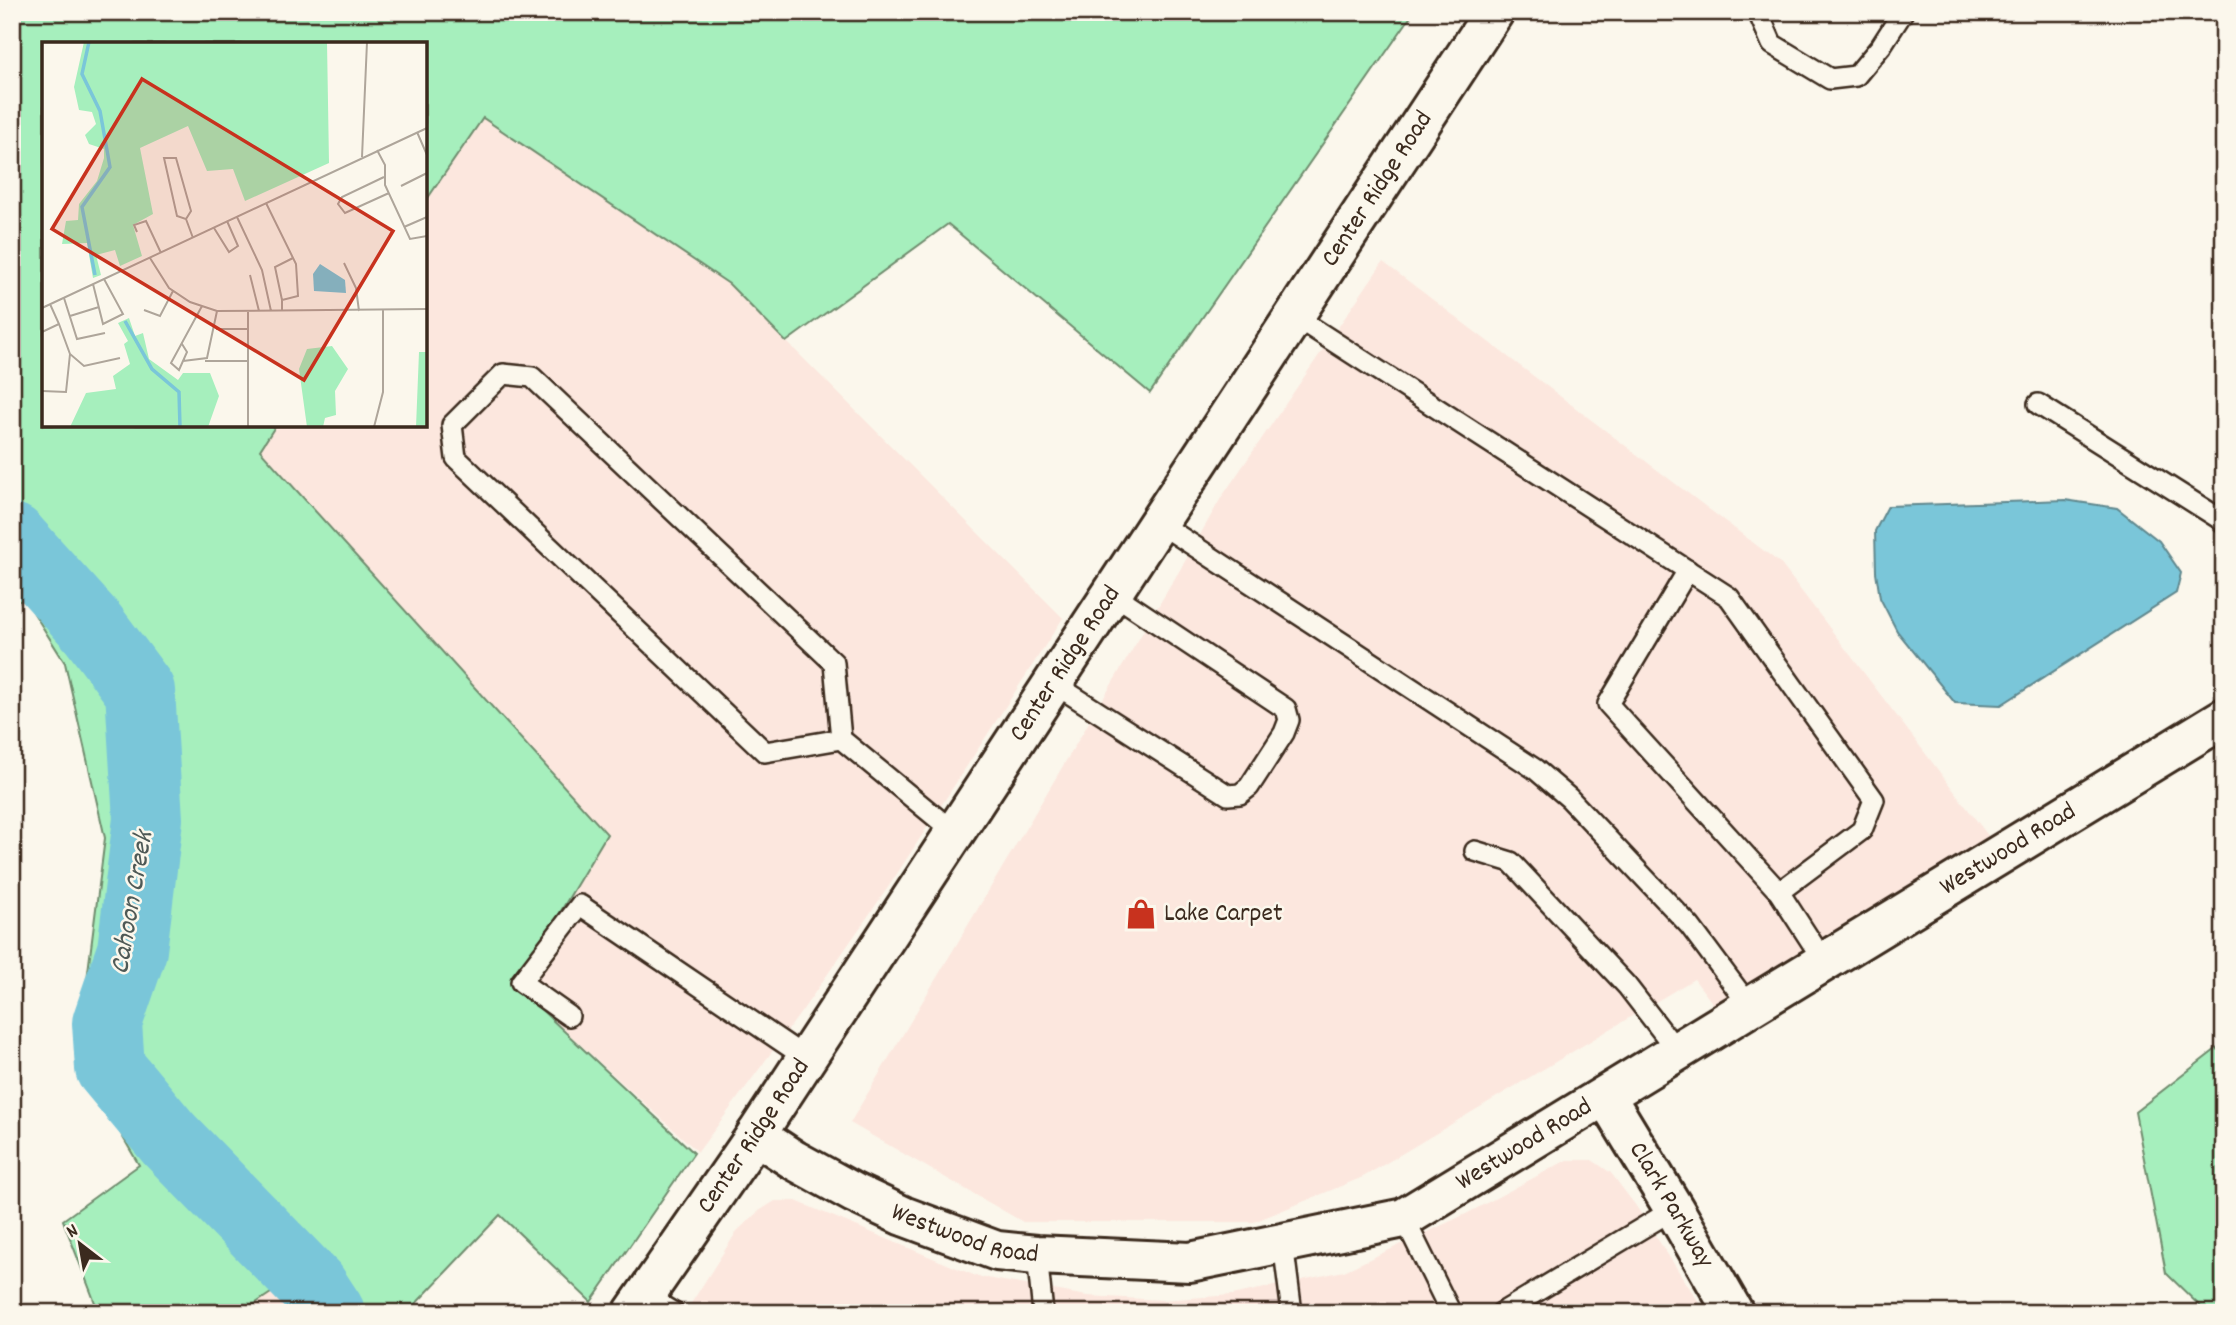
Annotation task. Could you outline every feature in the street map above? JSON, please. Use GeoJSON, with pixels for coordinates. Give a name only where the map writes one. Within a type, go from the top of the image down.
{"type":"FeatureCollection","features":[{"type":"Feature","properties":{"kind":"street","name":"Center Ridge Road"},"geometry":{"type":"LineString","coordinates":[[651,1307],[806,1058],[1494,12]]}},
{"type":"Feature","properties":{"kind":"street","name":"Westwood Road"},"geometry":{"type":"LineString","coordinates":[[756,1135],[794,1160],[854,1193],[903,1216],[997,1251],[1190,1262],[1404,1217],[1606,1097],[2224,718]]}},
{"type":"Feature","properties":{"kind":"street","name":"Clark Parkway"},"geometry":{"type":"LineString","coordinates":[[1606,1097],[1734,1313]]}},
{"type":"Feature","properties":{"kind":"lane"},"geometry":{"type":"LineString","coordinates":[[1758,12],[1772,44],[1830,79],[1856,76],[1881,46],[1903,12]]}},
{"type":"Feature","properties":{"kind":"lane"},"geometry":{"type":"LineString","coordinates":[[1294,316],[1729,597],[1874,800],[1862,830],[1779,891]]}},
{"type":"Feature","properties":{"kind":"lane"},"geometry":{"type":"LineString","coordinates":[[841,739],[765,752],[456,458],[452,425],[503,374],[532,377],[834,663],[841,739],[955,833]]}},
{"type":"Feature","properties":{"kind":"lane"},"geometry":{"type":"LineString","coordinates":[[2038,404],[2224,523]]}},
{"type":"Feature","properties":{"kind":"lane"},"geometry":{"type":"LineString","coordinates":[[1158,523],[1535,769],[1569,798],[1690,926],[1751,1007]]}},
{"type":"Feature","properties":{"kind":"lane"},"geometry":{"type":"LineString","coordinates":[[1688,570],[1608,704],[1779,891],[1825,963]]}},
{"type":"Feature","properties":{"kind":"lane"},"geometry":{"type":"LineString","coordinates":[[1053,683],[1228,795],[1240,794],[1249,787],[1284,733],[1289,720],[1286,709],[1112,593]]}},
{"type":"Feature","properties":{"kind":"lane"},"geometry":{"type":"LineString","coordinates":[[1475,851],[1511,862],[1627,986],[1678,1052]]}},
{"type":"Feature","properties":{"kind":"lane"},"geometry":{"type":"LineString","coordinates":[[569,1016],[522,982],[580,905],[806,1058]]}},
{"type":"Feature","properties":{"kind":"lane"},"geometry":{"type":"LineString","coordinates":[[1501,1313],[1674,1209]]}},
{"type":"Feature","properties":{"kind":"lane"},"geometry":{"type":"LineString","coordinates":[[1404,1217],[1451,1313]]}},
{"type":"Feature","properties":{"kind":"lane"},"geometry":{"type":"LineString","coordinates":[[1283,1243],[1292,1313]]}},
{"type":"Feature","properties":{"kind":"lane"},"geometry":{"type":"LineString","coordinates":[[1037,1255],[1043,1313]]}},
{"type":"Feature","properties":{"kind":"shaded area"},"geometry":{"type":"Polygon","coordinates":[[[482,117],[729,284],[1063,618],[889,886],[802,1011],[698,1152],[516,986],[259,450],[275,427],[427,427],[427,199],[482,117]]]}},
{"type":"Feature","properties":{"kind":"shaded area"},"geometry":{"type":"Polygon","coordinates":[[[1383,262],[1780,563],[1993,842],[1720,1013],[1694,979],[1363,1177],[1254,1222],[1023,1222],[850,1123],[1221,498],[1383,262]]]}},
{"type":"Feature","properties":{"kind":"shaded area"},"geometry":{"type":"Polygon","coordinates":[[[1567,1160],[1592,1160],[1611,1173],[1636,1206],[1706,1313],[685,1313],[737,1231],[775,1201],[796,1201],[976,1276],[1087,1296],[1162,1300],[1232,1295],[1344,1271],[1466,1214],[1567,1160]]]}},
{"type":"Feature","properties":{"kind":"shaded area"},"geometry":{"type":"Polygon","coordinates":[[[286,1283],[311,1313],[241,1313],[286,1283]]]}},
{"type":"Feature","properties":{"kind":"green space"},"geometry":{"type":"Polygon","coordinates":[[[12,12],[1414,12],[1150,393],[948,224],[786,342],[729,284],[483,118],[427,199],[427,42],[42,42],[42,427],[275,427],[260,450],[607,834],[516,986],[694,1153],[591,1302],[500,1215],[407,1313],[311,1313],[286,1283],[241,1313],[99,1313],[63,1220],[139,1165],[77,1058],[105,838],[65,663],[25,599],[12,604],[12,12]]]}},
{"type":"Feature","properties":{"kind":"green space"},"geometry":{"type":"Polygon","coordinates":[[[2224,1043],[2224,1313],[2207,1313],[2166,1273],[2135,1112],[2224,1043]]]}},
{"type":"Feature","properties":{"kind":"water"},"geometry":{"type":"Polygon","coordinates":[[[2065,500],[2117,508],[2159,541],[2181,573],[2176,593],[2001,705],[1955,703],[1897,631],[1880,598],[1875,531],[1888,506],[2065,500]]]}},
{"type":"Feature","properties":{"kind":"waterway","name":"Cahoon Creek"},"geometry":{"type":"LineString","coordinates":[[12,538],[93,628],[140,691],[148,819],[132,950],[107,1023],[110,1068],[169,1139],[313,1287],[330,1313]]}},
{"type":"Feature","properties":{"kind":"place","name":"Lake Carpet"},"geometry":{"type":"Point","coordinates":[1141,914]}}]}
